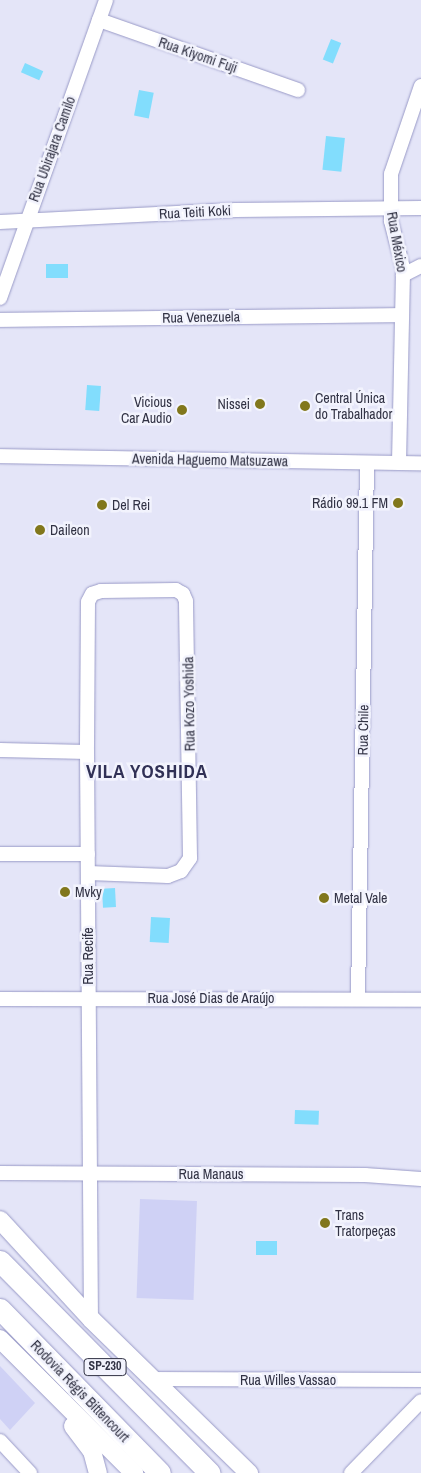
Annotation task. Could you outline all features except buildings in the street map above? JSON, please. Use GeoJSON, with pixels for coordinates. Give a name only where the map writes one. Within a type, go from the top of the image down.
{"type":"FeatureCollection","features":[{"type":"Feature","properties":{"kind":"highway","name":"SP-230"},"geometry":{"type":"LineString","coordinates":[[0,1261],[210,1473]]}},
{"type":"Feature","properties":{"kind":"highway","name":"Rodovia Régis Bittencourt"},"geometry":{"type":"LineString","coordinates":[[0,1309],[160,1473]]}},
{"type":"Feature","properties":{"kind":"main road"},"geometry":{"type":"LineString","coordinates":[[0,1220],[90,1318],[248,1473]]}},
{"type":"Feature","properties":{"kind":"main road"},"geometry":{"type":"LineString","coordinates":[[0,1339],[134,1473]]}},
{"type":"Feature","properties":{"kind":"main road"},"geometry":{"type":"LineString","coordinates":[[41,1378],[47,1396],[92,1451],[97,1473]]}},
{"type":"Feature","properties":{"kind":"street","name":"Rua Ubirajara Camilo"},"geometry":{"type":"LineString","coordinates":[[0,298],[25,221],[106,0]]}},
{"type":"Feature","properties":{"kind":"street","name":"Rua Kiyomi Fuji"},"geometry":{"type":"LineString","coordinates":[[99,20],[298,90]]}},
{"type":"Feature","properties":{"kind":"street","name":"Rua México"},"geometry":{"type":"LineString","coordinates":[[399,463],[403,275],[391,209],[392,166],[421,86]]}},
{"type":"Feature","properties":{"kind":"street","name":"Rua Teiti Koki"},"geometry":{"type":"LineString","coordinates":[[0,222],[236,210],[421,208]]}},
{"type":"Feature","properties":{"kind":"street"},"geometry":{"type":"LineString","coordinates":[[403,275],[421,266]]}},
{"type":"Feature","properties":{"kind":"street","name":"Rua Venezuela"},"geometry":{"type":"LineString","coordinates":[[0,320],[402,315]]}},
{"type":"Feature","properties":{"kind":"street","name":"Avenida Haguemo Matsuzawa"},"geometry":{"type":"LineString","coordinates":[[0,456],[421,463]]}},
{"type":"Feature","properties":{"kind":"street","name":"Rua Chile"},"geometry":{"type":"LineString","coordinates":[[358,998],[368,463]]}},
{"type":"Feature","properties":{"kind":"street","name":"Rua Kozo Yoshida"},"geometry":{"type":"LineString","coordinates":[[88,873],[174,875],[188,864],[192,848],[186,598],[181,592],[170,590],[100,591],[92,594]]}},
{"type":"Feature","properties":{"kind":"street","name":"Rua Recife"},"geometry":{"type":"LineString","coordinates":[[90,1318],[87,752],[88,607],[92,594]]}},
{"type":"Feature","properties":{"kind":"street"},"geometry":{"type":"LineString","coordinates":[[0,750],[87,752]]}},
{"type":"Feature","properties":{"kind":"street"},"geometry":{"type":"LineString","coordinates":[[0,854],[88,854]]}},
{"type":"Feature","properties":{"kind":"street","name":"Rua José Dias de Araújo"},"geometry":{"type":"LineString","coordinates":[[0,999],[358,998],[421,1000]]}},
{"type":"Feature","properties":{"kind":"street","name":"Rua Manaus"},"geometry":{"type":"LineString","coordinates":[[0,1173],[365,1175],[421,1179]]}},
{"type":"Feature","properties":{"kind":"street","name":"Rua Willes Vassao"},"geometry":{"type":"LineString","coordinates":[[154,1379],[421,1380]]}},
{"type":"Feature","properties":{"kind":"street"},"geometry":{"type":"LineString","coordinates":[[350,1473],[421,1401]]}},
{"type":"Feature","properties":{"kind":"street"},"geometry":{"type":"LineString","coordinates":[[0,1441],[30,1473]]}},
{"type":"Feature","properties":{"kind":"shaded area"},"geometry":{"type":"Polygon","coordinates":[[[331,39],[341,43],[333,64],[323,59],[331,39]]]}},
{"type":"Feature","properties":{"kind":"shaded area"},"geometry":{"type":"Polygon","coordinates":[[[25,63],[43,71],[39,80],[21,72],[25,63]]]}},
{"type":"Feature","properties":{"kind":"shaded area"},"geometry":{"type":"Polygon","coordinates":[[[139,90],[154,93],[149,118],[134,116],[139,90]]]}},
{"type":"Feature","properties":{"kind":"shaded area"},"geometry":{"type":"Polygon","coordinates":[[[326,136],[345,138],[341,172],[322,170],[326,136]]]}},
{"type":"Feature","properties":{"kind":"shaded area"},"geometry":{"type":"Polygon","coordinates":[[[46,264],[68,264],[68,278],[46,278],[46,264]]]}},
{"type":"Feature","properties":{"kind":"shaded area"},"geometry":{"type":"Polygon","coordinates":[[[87,385],[101,386],[99,411],[85,410],[87,385]]]}},
{"type":"Feature","properties":{"kind":"shaded area"},"geometry":{"type":"Polygon","coordinates":[[[115,888],[116,907],[103,908],[102,889],[115,888]]]}},
{"type":"Feature","properties":{"kind":"shaded area"},"geometry":{"type":"Polygon","coordinates":[[[151,917],[170,918],[169,943],[150,942],[151,917]]]}},
{"type":"Feature","properties":{"kind":"shaded area"},"geometry":{"type":"Polygon","coordinates":[[[295,1110],[319,1111],[318,1125],[295,1124],[295,1110]]]}},
{"type":"Feature","properties":{"kind":"shaded area"},"geometry":{"type":"Polygon","coordinates":[[[140,1199],[197,1201],[194,1300],[137,1298],[140,1199]]]}},
{"type":"Feature","properties":{"kind":"shaded area"},"geometry":{"type":"Polygon","coordinates":[[[256,1241],[277,1241],[277,1255],[256,1255],[256,1241]]]}},
{"type":"Feature","properties":{"kind":"shaded area"},"geometry":{"type":"Polygon","coordinates":[[[0,1366],[35,1403],[10,1430],[0,1419],[0,1366]]]}},
{"type":"Feature","properties":{"kind":"place","name":"Nissei"},"geometry":{"type":"Point","coordinates":[260,404]}},
{"type":"Feature","properties":{"kind":"place","name":"Central Única do Trabalhador"},"geometry":{"type":"Point","coordinates":[305,406]}},
{"type":"Feature","properties":{"kind":"place","name":"Vicious Car Audio"},"geometry":{"type":"Point","coordinates":[182,410]}},
{"type":"Feature","properties":{"kind":"place","name":"Rádio 99.1 FM"},"geometry":{"type":"Point","coordinates":[398,503]}},
{"type":"Feature","properties":{"kind":"place","name":"Del Rei"},"geometry":{"type":"Point","coordinates":[102,505]}},
{"type":"Feature","properties":{"kind":"place","name":"Daileon"},"geometry":{"type":"Point","coordinates":[40,530]}},
{"type":"Feature","properties":{"kind":"place","name":"Mvky"},"geometry":{"type":"Point","coordinates":[65,892]}},
{"type":"Feature","properties":{"kind":"place","name":"Metal Vale"},"geometry":{"type":"Point","coordinates":[324,898]}},
{"type":"Feature","properties":{"kind":"place","name":"Trans Tratorpeças"},"geometry":{"type":"Point","coordinates":[325,1223]}},
{"type":"Feature","properties":{"kind":"district","name":"VILA YOSHIDA"},"geometry":{"type":"Point","coordinates":[147,772]}}]}
